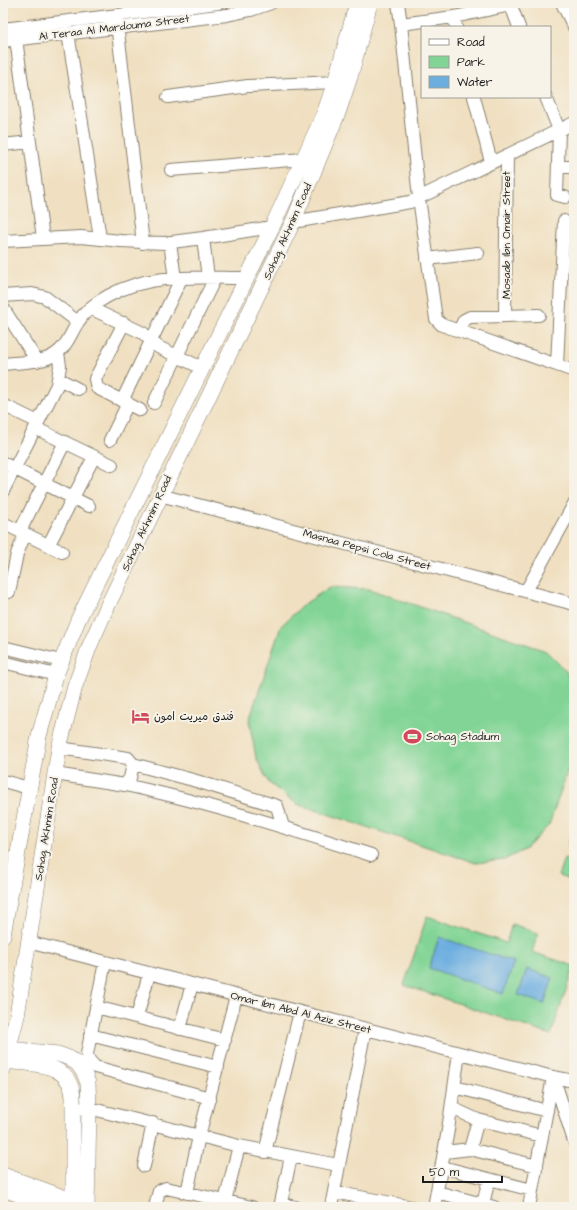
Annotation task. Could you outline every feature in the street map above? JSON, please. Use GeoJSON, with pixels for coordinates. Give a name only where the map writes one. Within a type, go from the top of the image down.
{"type":"FeatureCollection","features":[{"type":"Feature","properties":{"kind":"main road","name":"Sohag, Akhmim Road"},"geometry":{"type":"LineString","coordinates":[[3,935],[34,758],[61,661],[78,620],[272,227],[324,114],[335,82],[357,3]]}},
{"type":"Feature","properties":{"kind":"main road","name":"Sohag, Akhmim Road"},"geometry":{"type":"LineString","coordinates":[[6,1060],[28,942],[57,761],[75,686],[90,645],[160,495],[293,222],[338,113],[350,77],[370,3]]}},
{"type":"Feature","properties":{"kind":"main road"},"geometry":{"type":"LineString","coordinates":[[34,758],[57,761]]}},
{"type":"Feature","properties":{"kind":"main road"},"geometry":{"type":"LineString","coordinates":[[3,1175],[73,1204],[88,1207],[89,1108],[88,1083],[84,1073],[78,1064],[69,1058],[58,1054],[6,1060]]}},
{"type":"Feature","properties":{"kind":"main road"},"geometry":{"type":"LineString","coordinates":[[6,1060],[50,1067],[63,1073],[69,1080],[72,1088],[73,1109],[73,1204]]}},
{"type":"Feature","properties":{"kind":"main road"},"geometry":{"type":"LineString","coordinates":[[3,1189],[54,1207]]}},
{"type":"Feature","properties":{"kind":"street","name":"Al Teraa Al Mardouma Street"},"geometry":{"type":"LineString","coordinates":[[3,41],[68,33],[116,21],[139,7],[218,3]]}},
{"type":"Feature","properties":{"kind":"street","name":"Al Teraa Al Mardouma Street"},"geometry":{"type":"LineString","coordinates":[[3,29],[227,15],[251,10],[271,3]]}},
{"type":"Feature","properties":{"kind":"street"},"geometry":{"type":"LineString","coordinates":[[398,3],[419,198],[436,319],[442,325],[574,371]]}},
{"type":"Feature","properties":{"kind":"street"},"geometry":{"type":"LineString","coordinates":[[562,3],[574,27]]}},
{"type":"Feature","properties":{"kind":"street"},"geometry":{"type":"LineString","coordinates":[[401,24],[455,22],[510,4],[519,26]]}},
{"type":"Feature","properties":{"kind":"street"},"geometry":{"type":"LineString","coordinates":[[116,21],[143,243]]}},
{"type":"Feature","properties":{"kind":"street"},"geometry":{"type":"LineString","coordinates":[[68,33],[100,238]]}},
{"type":"Feature","properties":{"kind":"street"},"geometry":{"type":"LineString","coordinates":[[16,39],[43,238]]}},
{"type":"Feature","properties":{"kind":"street"},"geometry":{"type":"LineString","coordinates":[[168,96],[248,86],[335,82]]}},
{"type":"Feature","properties":{"kind":"street"},"geometry":{"type":"LineString","coordinates":[[474,98],[491,162]]}},
{"type":"Feature","properties":{"kind":"street"},"geometry":{"type":"LineString","coordinates":[[546,98],[559,130],[557,195],[565,197]]}},
{"type":"Feature","properties":{"kind":"street"},"geometry":{"type":"LineString","coordinates":[[293,222],[400,204],[419,198],[574,123]]}},
{"type":"Feature","properties":{"kind":"street"},"geometry":{"type":"LineString","coordinates":[[3,146],[30,142]]}},
{"type":"Feature","properties":{"kind":"street","name":"Mosaab Ibn Omair Street"},"geometry":{"type":"LineString","coordinates":[[505,316],[506,155]]}},
{"type":"Feature","properties":{"kind":"street"},"geometry":{"type":"LineString","coordinates":[[171,170],[303,159]]}},
{"type":"Feature","properties":{"kind":"street"},"geometry":{"type":"LineString","coordinates":[[558,167],[574,167]]}},
{"type":"Feature","properties":{"kind":"street"},"geometry":{"type":"LineString","coordinates":[[557,365],[564,221]]}},
{"type":"Feature","properties":{"kind":"street"},"geometry":{"type":"LineString","coordinates":[[3,241],[43,238],[100,238],[143,243],[170,242],[272,227]]}},
{"type":"Feature","properties":{"kind":"street"},"geometry":{"type":"LineString","coordinates":[[154,403],[177,356],[211,278],[203,238]]}},
{"type":"Feature","properties":{"kind":"street"},"geometry":{"type":"LineString","coordinates":[[110,440],[178,279],[170,242]]}},
{"type":"Feature","properties":{"kind":"street"},"geometry":{"type":"LineString","coordinates":[[427,259],[478,253]]}},
{"type":"Feature","properties":{"kind":"street"},"geometry":{"type":"LineString","coordinates":[[3,364],[37,361],[58,353],[69,341],[78,322],[90,308],[123,288],[142,282],[178,279],[247,278]]}},
{"type":"Feature","properties":{"kind":"street"},"geometry":{"type":"LineString","coordinates":[[3,296],[32,294],[45,297],[78,322]]}},
{"type":"Feature","properties":{"kind":"street"},"geometry":{"type":"LineString","coordinates":[[3,308],[37,361]]}},
{"type":"Feature","properties":{"kind":"street"},"geometry":{"type":"LineString","coordinates":[[90,308],[144,333],[158,347],[202,368]]}},
{"type":"Feature","properties":{"kind":"street"},"geometry":{"type":"LineString","coordinates":[[459,331],[466,318],[539,314]]}},
{"type":"Feature","properties":{"kind":"street"},"geometry":{"type":"LineString","coordinates":[[124,323],[94,382],[97,388],[140,410]]}},
{"type":"Feature","properties":{"kind":"street"},"geometry":{"type":"LineString","coordinates":[[3,491],[59,379],[60,366],[58,353]]}},
{"type":"Feature","properties":{"kind":"street"},"geometry":{"type":"LineString","coordinates":[[59,379],[78,388]]}},
{"type":"Feature","properties":{"kind":"street"},"geometry":{"type":"LineString","coordinates":[[4,407],[65,442],[112,465]]}},
{"type":"Feature","properties":{"kind":"street"},"geometry":{"type":"LineString","coordinates":[[9,592],[23,533],[44,484],[65,442]]}},
{"type":"Feature","properties":{"kind":"street"},"geometry":{"type":"LineString","coordinates":[[48,546],[94,457]]}},
{"type":"Feature","properties":{"kind":"street"},"geometry":{"type":"LineString","coordinates":[[3,463],[89,506]]}},
{"type":"Feature","properties":{"kind":"street","name":"Masnaa Pepsi Cola Street"},"geometry":{"type":"LineString","coordinates":[[160,495],[574,604]]}},
{"type":"Feature","properties":{"kind":"street"},"geometry":{"type":"LineString","coordinates":[[526,591],[574,504]]}},
{"type":"Feature","properties":{"kind":"street"},"geometry":{"type":"LineString","coordinates":[[3,523],[62,552]]}},
{"type":"Feature","properties":{"kind":"street"},"geometry":{"type":"LineString","coordinates":[[3,647],[61,661]]}},
{"type":"Feature","properties":{"kind":"street"},"geometry":{"type":"LineString","coordinates":[[3,662],[56,676]]}},
{"type":"Feature","properties":{"kind":"street"},"geometry":{"type":"LineString","coordinates":[[57,761],[128,758],[133,764],[193,780],[277,806],[283,827]]}},
{"type":"Feature","properties":{"kind":"street"},"geometry":{"type":"LineString","coordinates":[[57,761],[125,785],[176,796],[283,827],[371,855]]}},
{"type":"Feature","properties":{"kind":"street"},"geometry":{"type":"LineString","coordinates":[[125,785],[130,778],[133,764]]}},
{"type":"Feature","properties":{"kind":"street"},"geometry":{"type":"LineString","coordinates":[[3,780],[29,788]]}},
{"type":"Feature","properties":{"kind":"street","name":"Omar Ibn Abd Al Aziz Street"},"geometry":{"type":"LineString","coordinates":[[28,942],[364,1029],[574,1081]]}},
{"type":"Feature","properties":{"kind":"street"},"geometry":{"type":"LineString","coordinates":[[105,962],[90,1035],[87,1054],[88,1059],[95,1067],[210,1098]]}},
{"type":"Feature","properties":{"kind":"street"},"geometry":{"type":"LineString","coordinates":[[137,1017],[149,974]]}},
{"type":"Feature","properties":{"kind":"street"},"geometry":{"type":"LineString","coordinates":[[180,1029],[192,984]]}},
{"type":"Feature","properties":{"kind":"street"},"geometry":{"type":"LineString","coordinates":[[187,1193],[199,1136],[236,996]]}},
{"type":"Feature","properties":{"kind":"street"},"geometry":{"type":"LineString","coordinates":[[96,1007],[225,1040]]}},
{"type":"Feature","properties":{"kind":"street"},"geometry":{"type":"LineString","coordinates":[[265,1152],[300,1012]]}},
{"type":"Feature","properties":{"kind":"street"},"geometry":{"type":"LineString","coordinates":[[331,1207],[364,1029]]}},
{"type":"Feature","properties":{"kind":"street"},"geometry":{"type":"LineString","coordinates":[[90,1035],[218,1067]]}},
{"type":"Feature","properties":{"kind":"street"},"geometry":{"type":"LineString","coordinates":[[434,1207],[452,1108],[459,1053]]}},
{"type":"Feature","properties":{"kind":"street"},"geometry":{"type":"LineString","coordinates":[[529,1207],[553,1077]]}},
{"type":"Feature","properties":{"kind":"street"},"geometry":{"type":"LineString","coordinates":[[553,1077],[574,1141]]}},
{"type":"Feature","properties":{"kind":"street"},"geometry":{"type":"LineString","coordinates":[[455,1087],[547,1111]]}},
{"type":"Feature","properties":{"kind":"street"},"geometry":{"type":"LineString","coordinates":[[73,1109],[89,1108],[265,1152],[338,1165]]}},
{"type":"Feature","properties":{"kind":"street"},"geometry":{"type":"LineString","coordinates":[[452,1108],[478,1120],[542,1136]]}},
{"type":"Feature","properties":{"kind":"street"},"geometry":{"type":"LineString","coordinates":[[470,1149],[478,1120]]}},
{"type":"Feature","properties":{"kind":"street"},"geometry":{"type":"LineString","coordinates":[[144,1166],[153,1123]]}},
{"type":"Feature","properties":{"kind":"street"},"geometry":{"type":"LineString","coordinates":[[225,1201],[239,1146]]}},
{"type":"Feature","properties":{"kind":"street"},"geometry":{"type":"LineString","coordinates":[[444,1152],[470,1149],[537,1166]]}},
{"type":"Feature","properties":{"kind":"street"},"geometry":{"type":"LineString","coordinates":[[291,1157],[281,1205],[296,1207]]}},
{"type":"Feature","properties":{"kind":"street"},"geometry":{"type":"LineString","coordinates":[[442,1167],[532,1190]]}},
{"type":"Feature","properties":{"kind":"street"},"geometry":{"type":"LineString","coordinates":[[437,1192],[488,1206],[489,1179]]}},
{"type":"Feature","properties":{"kind":"street"},"geometry":{"type":"LineString","coordinates":[[155,1207],[158,1194],[162,1189],[252,1207]]}},
{"type":"Feature","properties":{"kind":"street"},"geometry":{"type":"LineString","coordinates":[[334,1192],[378,1204],[412,1207]]}},
{"type":"Feature","properties":{"kind":"green space","name":"Sohag Stadium"},"geometry":{"type":"Polygon","coordinates":[[[330,587],[369,589],[546,651],[566,671],[574,688],[574,752],[549,825],[526,849],[504,860],[476,863],[297,804],[269,783],[256,758],[249,720],[281,626],[303,605],[330,587]]]}},
{"type":"Feature","properties":{"kind":"green space"},"geometry":{"type":"Polygon","coordinates":[[[574,828],[574,847],[568,845],[574,828]]]}},
{"type":"Feature","properties":{"kind":"green space"},"geometry":{"type":"Polygon","coordinates":[[[564,858],[574,862],[574,881],[558,876],[564,858]]]}},
{"type":"Feature","properties":{"kind":"green space"},"geometry":{"type":"Polygon","coordinates":[[[427,916],[506,943],[512,924],[538,933],[532,952],[574,966],[551,1035],[404,985],[427,916]]]}},
{"type":"Feature","properties":{"kind":"water"},"geometry":{"type":"Polygon","coordinates":[[[439,937],[514,962],[503,994],[429,968],[439,937]]]}},
{"type":"Feature","properties":{"kind":"water"},"geometry":{"type":"Polygon","coordinates":[[[527,969],[553,978],[544,1004],[518,995],[527,969]]]}},
{"type":"Feature","properties":{"kind":"place","name":"فندق ميريت امون"},"geometry":{"type":"Point","coordinates":[141,716]}},
{"type":"Feature","properties":{"kind":"place","name":"Sohag Stadium"},"geometry":{"type":"Point","coordinates":[413,736]}}]}
